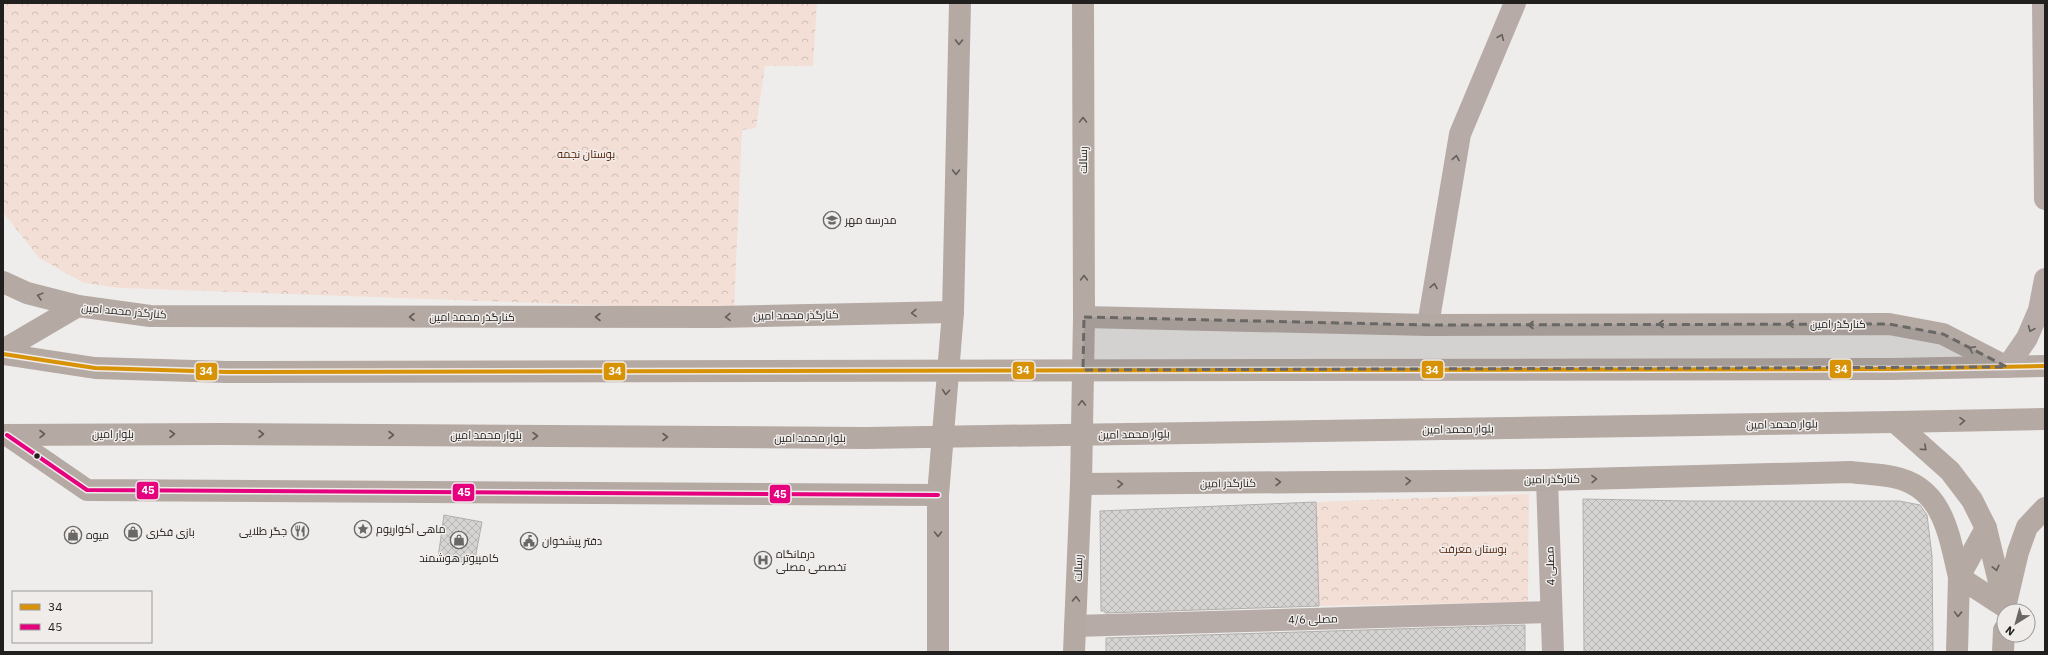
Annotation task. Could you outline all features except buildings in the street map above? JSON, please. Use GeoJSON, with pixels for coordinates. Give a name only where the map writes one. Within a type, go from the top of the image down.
{"type":"FeatureCollection","features":[{"type":"Feature","properties":{"kind":"main road"},"geometry":{"type":"LineString","coordinates":[[2043,3],[2045,199]]}},
{"type":"Feature","properties":{"kind":"main road"},"geometry":{"type":"LineString","coordinates":[[2007,367],[2027,338],[2039,310],[2045,279]]}},
{"type":"Feature","properties":{"kind":"street"},"geometry":{"type":"LineString","coordinates":[[938,652],[938,495],[953,312],[960,3]]}},
{"type":"Feature","properties":{"kind":"street","name":"رسالت"},"geometry":{"type":"LineString","coordinates":[[1074,652],[1081,484],[1084,317],[1083,3]]}},
{"type":"Feature","properties":{"kind":"street"},"geometry":{"type":"LineString","coordinates":[[1428,325],[1460,134],[1515,3]]}},
{"type":"Feature","properties":{"kind":"street"},"geometry":{"type":"LineString","coordinates":[[3,282],[27,293],[78,306]]}},
{"type":"Feature","properties":{"kind":"street","name":"کنارگذر محمد امین"},"geometry":{"type":"LineString","coordinates":[[3,350],[78,306],[150,316],[718,317],[953,312]]}},
{"type":"Feature","properties":{"kind":"street","name":"کنارگذر امین"},"geometry":{"type":"LineString","coordinates":[[1084,317],[1428,325],[1889,324],[1943,334],[2007,367]]}},
{"type":"Feature","properties":{"kind":"street"},"geometry":{"type":"LineString","coordinates":[[3,354],[95,368],[227,372],[1891,369],[2045,366]]}},
{"type":"Feature","properties":{"kind":"street","name":"بلوار محمد امین"},"geometry":{"type":"LineString","coordinates":[[222,434],[865,438],[2045,420]]}},
{"type":"Feature","properties":{"kind":"street"},"geometry":{"type":"LineString","coordinates":[[1895,422],[1950,471],[1972,500],[1986,528],[2004,603]]}},
{"type":"Feature","properties":{"kind":"street","name":"بلوار امین"},"geometry":{"type":"LineString","coordinates":[[5,435],[222,434]]}},
{"type":"Feature","properties":{"kind":"street"},"geometry":{"type":"LineString","coordinates":[[5,435],[87,490],[938,495]]}},
{"type":"Feature","properties":{"kind":"street","name":"کنارگذر امین"},"geometry":{"type":"LineString","coordinates":[[1081,484],[1547,480],[1851,472],[1894,477],[1912,484],[1929,496],[1940,510],[1946,524],[1959,577]]}},
{"type":"Feature","properties":{"kind":"street","name":"مصلی 4"},"geometry":{"type":"LineString","coordinates":[[1547,480],[1553,652]]}},
{"type":"Feature","properties":{"kind":"street"},"geometry":{"type":"LineString","coordinates":[[2006,603],[2018,552],[2027,527],[2045,508]]}},
{"type":"Feature","properties":{"kind":"street"},"geometry":{"type":"LineString","coordinates":[[1956,652],[1959,577],[1986,528]]}},
{"type":"Feature","properties":{"kind":"street"},"geometry":{"type":"LineString","coordinates":[[1959,577],[1996,603]]}},
{"type":"Feature","properties":{"kind":"street","name":"مصلی 4/6"},"geometry":{"type":"LineString","coordinates":[[1075,626],[1551,612]]}},
{"type":"Feature","properties":{"kind":"highlighted area"},"geometry":{"type":"Polygon","coordinates":[[[1084,317],[1428,325],[1889,324],[1943,334],[2007,367],[1083,370],[1084,317]]]}},
{"type":"Feature","properties":{"kind":"green space","name":"بوستان نجمه"},"geometry":{"type":"Polygon","coordinates":[[[3,3],[817,3],[813,66],[765,66],[756,128],[742,130],[734,310],[120,288],[84,283],[39,258],[3,212],[3,3]]]}},
{"type":"Feature","properties":{"kind":"green space","name":"بوستان معرفت"},"geometry":{"type":"Polygon","coordinates":[[[1529,494],[1528,602],[1319,606],[1316,502],[1529,494]]]}},
{"type":"Feature","properties":{"kind":"transit line","name":"34"},"geometry":{"type":"LineString","coordinates":[[3,354],[95,368],[227,372],[1891,369],[2045,366]]}},
{"type":"Feature","properties":{"kind":"transit line","name":"45"},"geometry":{"type":"LineString","coordinates":[[7,435],[87,490],[938,495]]}},
{"type":"Feature","properties":{"kind":"place","name":"مدرسه مهر"},"geometry":{"type":"Point","coordinates":[832,220]}},
{"type":"Feature","properties":{"kind":"place","name":"ماهی آکواریوم"},"geometry":{"type":"Point","coordinates":[363,529]}},
{"type":"Feature","properties":{"kind":"place","name":"جگر طلایی"},"geometry":{"type":"Point","coordinates":[300,531]}},
{"type":"Feature","properties":{"kind":"place","name":"بازی فکری"},"geometry":{"type":"Point","coordinates":[133,532]}},
{"type":"Feature","properties":{"kind":"place","name":"میوه"},"geometry":{"type":"Point","coordinates":[73,535]}},
{"type":"Feature","properties":{"kind":"place","name":"کامپیوتر هوشمند"},"geometry":{"type":"Point","coordinates":[459,540]}},
{"type":"Feature","properties":{"kind":"place","name":"دفتر پیشخوان"},"geometry":{"type":"Point","coordinates":[529,541]}},
{"type":"Feature","properties":{"kind":"place","name":"درمانگاه تخصصی مصلی"},"geometry":{"type":"Point","coordinates":[763,560]}}]}
